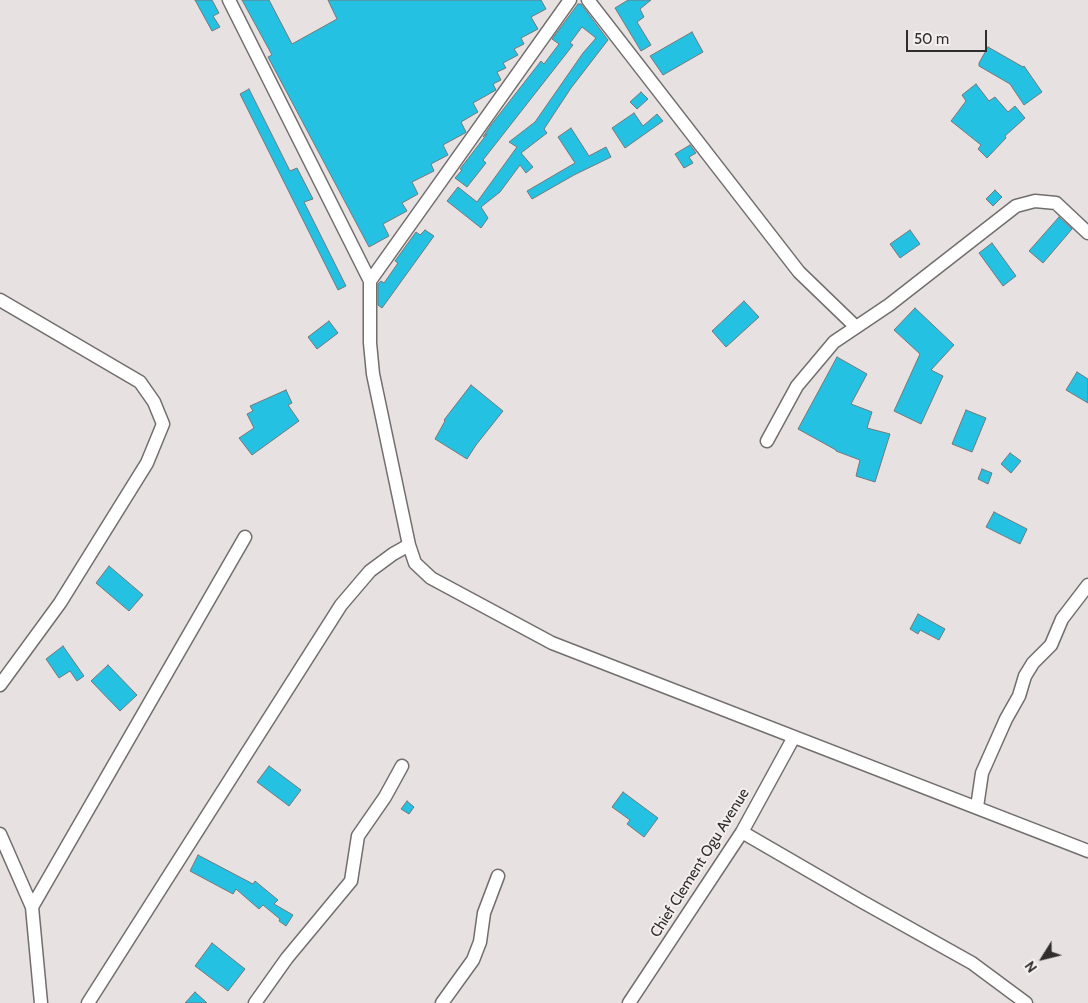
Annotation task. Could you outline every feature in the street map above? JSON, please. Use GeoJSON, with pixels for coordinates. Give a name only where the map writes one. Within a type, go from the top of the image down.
{"type":"FeatureCollection","features":[{"type":"Feature","properties":{"kind":"street"},"geometry":{"type":"LineString","coordinates":[[229,0],[370,281],[370,344],[373,374],[409,546],[415,563],[431,578],[552,643],[1088,851]]}},
{"type":"Feature","properties":{"kind":"street"},"geometry":{"type":"LineString","coordinates":[[370,281],[570,0]]}},
{"type":"Feature","properties":{"kind":"street"},"geometry":{"type":"LineString","coordinates":[[588,0],[799,272],[856,327]]}},
{"type":"Feature","properties":{"kind":"street"},"geometry":{"type":"LineString","coordinates":[[767,441],[798,386],[834,342],[889,305],[1016,206],[1035,201],[1056,203],[1088,233]]}},
{"type":"Feature","properties":{"kind":"street"},"geometry":{"type":"LineString","coordinates":[[0,300],[140,382],[154,402],[163,424],[147,463],[60,603],[0,685]]}},
{"type":"Feature","properties":{"kind":"street"},"geometry":{"type":"LineString","coordinates":[[32,907],[246,538]]}},
{"type":"Feature","properties":{"kind":"street"},"geometry":{"type":"LineString","coordinates":[[88,1003],[342,605],[370,571],[393,554],[409,546]]}},
{"type":"Feature","properties":{"kind":"street"},"geometry":{"type":"LineString","coordinates":[[977,807],[982,773],[1006,719],[1019,696],[1025,676],[1033,663],[1051,645],[1062,619],[1088,585]]}},
{"type":"Feature","properties":{"kind":"street","name":"Chief Clement Ogu Avenue"},"geometry":{"type":"LineString","coordinates":[[629,1003],[742,832],[794,737]]}},
{"type":"Feature","properties":{"kind":"street"},"geometry":{"type":"LineString","coordinates":[[255,1003],[287,958],[350,881],[358,836],[385,797],[402,766]]}},
{"type":"Feature","properties":{"kind":"street"},"geometry":{"type":"LineString","coordinates":[[742,832],[972,963],[1026,1003]]}},
{"type":"Feature","properties":{"kind":"street"},"geometry":{"type":"LineString","coordinates":[[0,834],[32,907],[41,1003]]}},
{"type":"Feature","properties":{"kind":"street"},"geometry":{"type":"LineString","coordinates":[[442,1003],[473,960],[480,942],[484,913],[498,876]]}},
{"type":"Feature","properties":{"kind":"building"},"geometry":{"type":"Polygon","coordinates":[[[195,0],[212,0],[219,13],[213,16],[220,27],[212,31],[195,0]]]}},
{"type":"Feature","properties":{"kind":"building"},"geometry":{"type":"Polygon","coordinates":[[[242,0],[269,0],[292,44],[337,19],[328,0],[541,0],[546,9],[531,17],[538,29],[521,38],[524,44],[514,49],[518,55],[503,63],[506,68],[497,72],[501,80],[493,84],[496,90],[473,103],[478,112],[461,122],[466,132],[443,145],[448,155],[431,164],[434,171],[412,182],[418,194],[402,203],[407,211],[383,224],[389,236],[369,247],[268,57],[272,55],[242,0]]]}},
{"type":"Feature","properties":{"kind":"building"},"geometry":{"type":"Polygon","coordinates":[[[628,0],[651,0],[640,9],[644,17],[637,22],[651,45],[641,51],[615,8],[628,0]]]}},
{"type":"Feature","properties":{"kind":"building"},"geometry":{"type":"Polygon","coordinates":[[[578,4],[581,4],[608,40],[571,88],[544,129],[547,133],[521,153],[533,167],[526,173],[520,165],[500,192],[481,207],[488,218],[481,228],[447,201],[458,187],[477,202],[517,147],[509,142],[535,122],[583,53],[596,38],[582,27],[570,43],[573,45],[483,160],[486,163],[467,187],[455,178],[487,134],[483,137],[491,125],[541,61],[544,64],[559,44],[552,39],[578,4]]]}},
{"type":"Feature","properties":{"kind":"building"},"geometry":{"type":"Polygon","coordinates":[[[692,32],[703,52],[663,75],[650,56],[692,32]]]}},
{"type":"Feature","properties":{"kind":"building"},"geometry":{"type":"Polygon","coordinates":[[[988,47],[1024,66],[1042,92],[1024,105],[1010,84],[979,66],[988,47]]]}},
{"type":"Feature","properties":{"kind":"building"},"geometry":{"type":"Polygon","coordinates":[[[976,84],[989,101],[995,97],[1008,112],[1015,106],[1025,118],[1005,136],[1006,138],[987,158],[978,149],[981,145],[951,121],[966,101],[962,95],[976,84]]]}},
{"type":"Feature","properties":{"kind":"building"},"geometry":{"type":"Polygon","coordinates":[[[249,89],[290,171],[297,168],[313,199],[304,202],[346,286],[338,290],[240,94],[249,89]]]}},
{"type":"Feature","properties":{"kind":"building"},"geometry":{"type":"Polygon","coordinates":[[[641,92],[648,99],[637,109],[630,102],[641,92]]]}},
{"type":"Feature","properties":{"kind":"building"},"geometry":{"type":"Polygon","coordinates":[[[634,113],[643,126],[657,114],[663,121],[625,148],[612,128],[634,113]]]}},
{"type":"Feature","properties":{"kind":"building"},"geometry":{"type":"Polygon","coordinates":[[[571,128],[589,156],[606,147],[611,157],[532,199],[527,191],[575,163],[558,137],[571,128]]]}},
{"type":"Feature","properties":{"kind":"building"},"geometry":{"type":"Polygon","coordinates":[[[690,145],[696,153],[689,157],[693,163],[684,168],[675,154],[690,145]]]}},
{"type":"Feature","properties":{"kind":"building"},"geometry":{"type":"Polygon","coordinates":[[[995,190],[1002,197],[993,206],[986,199],[995,190]]]}},
{"type":"Feature","properties":{"kind":"building"},"geometry":{"type":"Polygon","coordinates":[[[1059,217],[1072,229],[1043,263],[1029,251],[1059,217]]]}},
{"type":"Feature","properties":{"kind":"building"},"geometry":{"type":"Polygon","coordinates":[[[425,230],[434,236],[382,308],[378,305],[378,284],[381,281],[384,283],[398,263],[395,261],[416,232],[420,235],[425,230]]]}},
{"type":"Feature","properties":{"kind":"building"},"geometry":{"type":"Polygon","coordinates":[[[910,230],[920,244],[900,258],[890,244],[910,230]]]}},
{"type":"Feature","properties":{"kind":"building"},"geometry":{"type":"Polygon","coordinates":[[[992,243],[1016,276],[1003,286],[979,253],[992,243]]]}},
{"type":"Feature","properties":{"kind":"building"},"geometry":{"type":"Polygon","coordinates":[[[744,301],[759,317],[726,347],[712,331],[744,301]]]}},
{"type":"Feature","properties":{"kind":"building"},"geometry":{"type":"Polygon","coordinates":[[[915,308],[954,345],[931,370],[943,376],[921,424],[894,411],[920,354],[894,330],[915,308]]]}},
{"type":"Feature","properties":{"kind":"building"},"geometry":{"type":"Polygon","coordinates":[[[329,321],[338,333],[317,349],[308,337],[329,321]]]}},
{"type":"Feature","properties":{"kind":"building"},"geometry":{"type":"Polygon","coordinates":[[[837,357],[867,374],[851,404],[872,412],[867,428],[890,434],[875,482],[856,476],[860,460],[836,451],[798,429],[837,357]]]}},
{"type":"Feature","properties":{"kind":"building"},"geometry":{"type":"Polygon","coordinates":[[[1077,372],[1088,379],[1088,403],[1066,390],[1077,372]]]}},
{"type":"Feature","properties":{"kind":"building"},"geometry":{"type":"Polygon","coordinates":[[[471,385],[503,411],[467,459],[435,439],[444,420],[471,385]]]}},
{"type":"Feature","properties":{"kind":"building"},"geometry":{"type":"Polygon","coordinates":[[[286,390],[292,403],[288,405],[299,421],[252,455],[239,438],[254,428],[247,414],[253,411],[250,406],[286,390]]]}},
{"type":"Feature","properties":{"kind":"building"},"geometry":{"type":"Polygon","coordinates":[[[966,410],[986,418],[972,452],[952,444],[966,410]]]}},
{"type":"Feature","properties":{"kind":"building"},"geometry":{"type":"Polygon","coordinates":[[[1010,453],[1021,461],[1011,473],[1001,464],[1010,453]]]}},
{"type":"Feature","properties":{"kind":"building"},"geometry":{"type":"Polygon","coordinates":[[[982,469],[992,473],[988,484],[978,479],[982,469]]]}},
{"type":"Feature","properties":{"kind":"building"},"geometry":{"type":"Polygon","coordinates":[[[994,512],[1027,529],[1020,544],[986,527],[994,512]]]}},
{"type":"Feature","properties":{"kind":"building"},"geometry":{"type":"Polygon","coordinates":[[[109,566],[143,595],[129,611],[96,583],[109,566]]]}},
{"type":"Feature","properties":{"kind":"building"},"geometry":{"type":"Polygon","coordinates":[[[918,614],[945,629],[939,640],[920,630],[918,634],[910,629],[918,614]]]}},
{"type":"Feature","properties":{"kind":"building"},"geometry":{"type":"Polygon","coordinates":[[[63,646],[84,676],[77,681],[70,671],[59,678],[46,659],[63,646]]]}},
{"type":"Feature","properties":{"kind":"building"},"geometry":{"type":"Polygon","coordinates":[[[108,665],[137,695],[120,711],[91,681],[108,665]]]}},
{"type":"Feature","properties":{"kind":"building"},"geometry":{"type":"Polygon","coordinates":[[[269,766],[301,790],[289,806],[257,782],[269,766]]]}},
{"type":"Feature","properties":{"kind":"building"},"geometry":{"type":"Polygon","coordinates":[[[623,792],[658,818],[644,837],[627,824],[630,820],[612,807],[623,792]]]}},
{"type":"Feature","properties":{"kind":"building"},"geometry":{"type":"Polygon","coordinates":[[[407,801],[414,807],[409,814],[401,809],[407,801]]]}},
{"type":"Feature","properties":{"kind":"building"},"geometry":{"type":"Polygon","coordinates":[[[198,855],[253,884],[255,881],[278,900],[274,904],[293,915],[286,926],[263,905],[259,909],[236,889],[233,894],[190,871],[198,855]]]}},
{"type":"Feature","properties":{"kind":"building"},"geometry":{"type":"Polygon","coordinates":[[[212,943],[245,969],[228,991],[195,966],[212,943]]]}},
{"type":"Feature","properties":{"kind":"building"},"geometry":{"type":"Polygon","coordinates":[[[195,992],[207,1003],[185,1003],[195,992]]]}}]}
